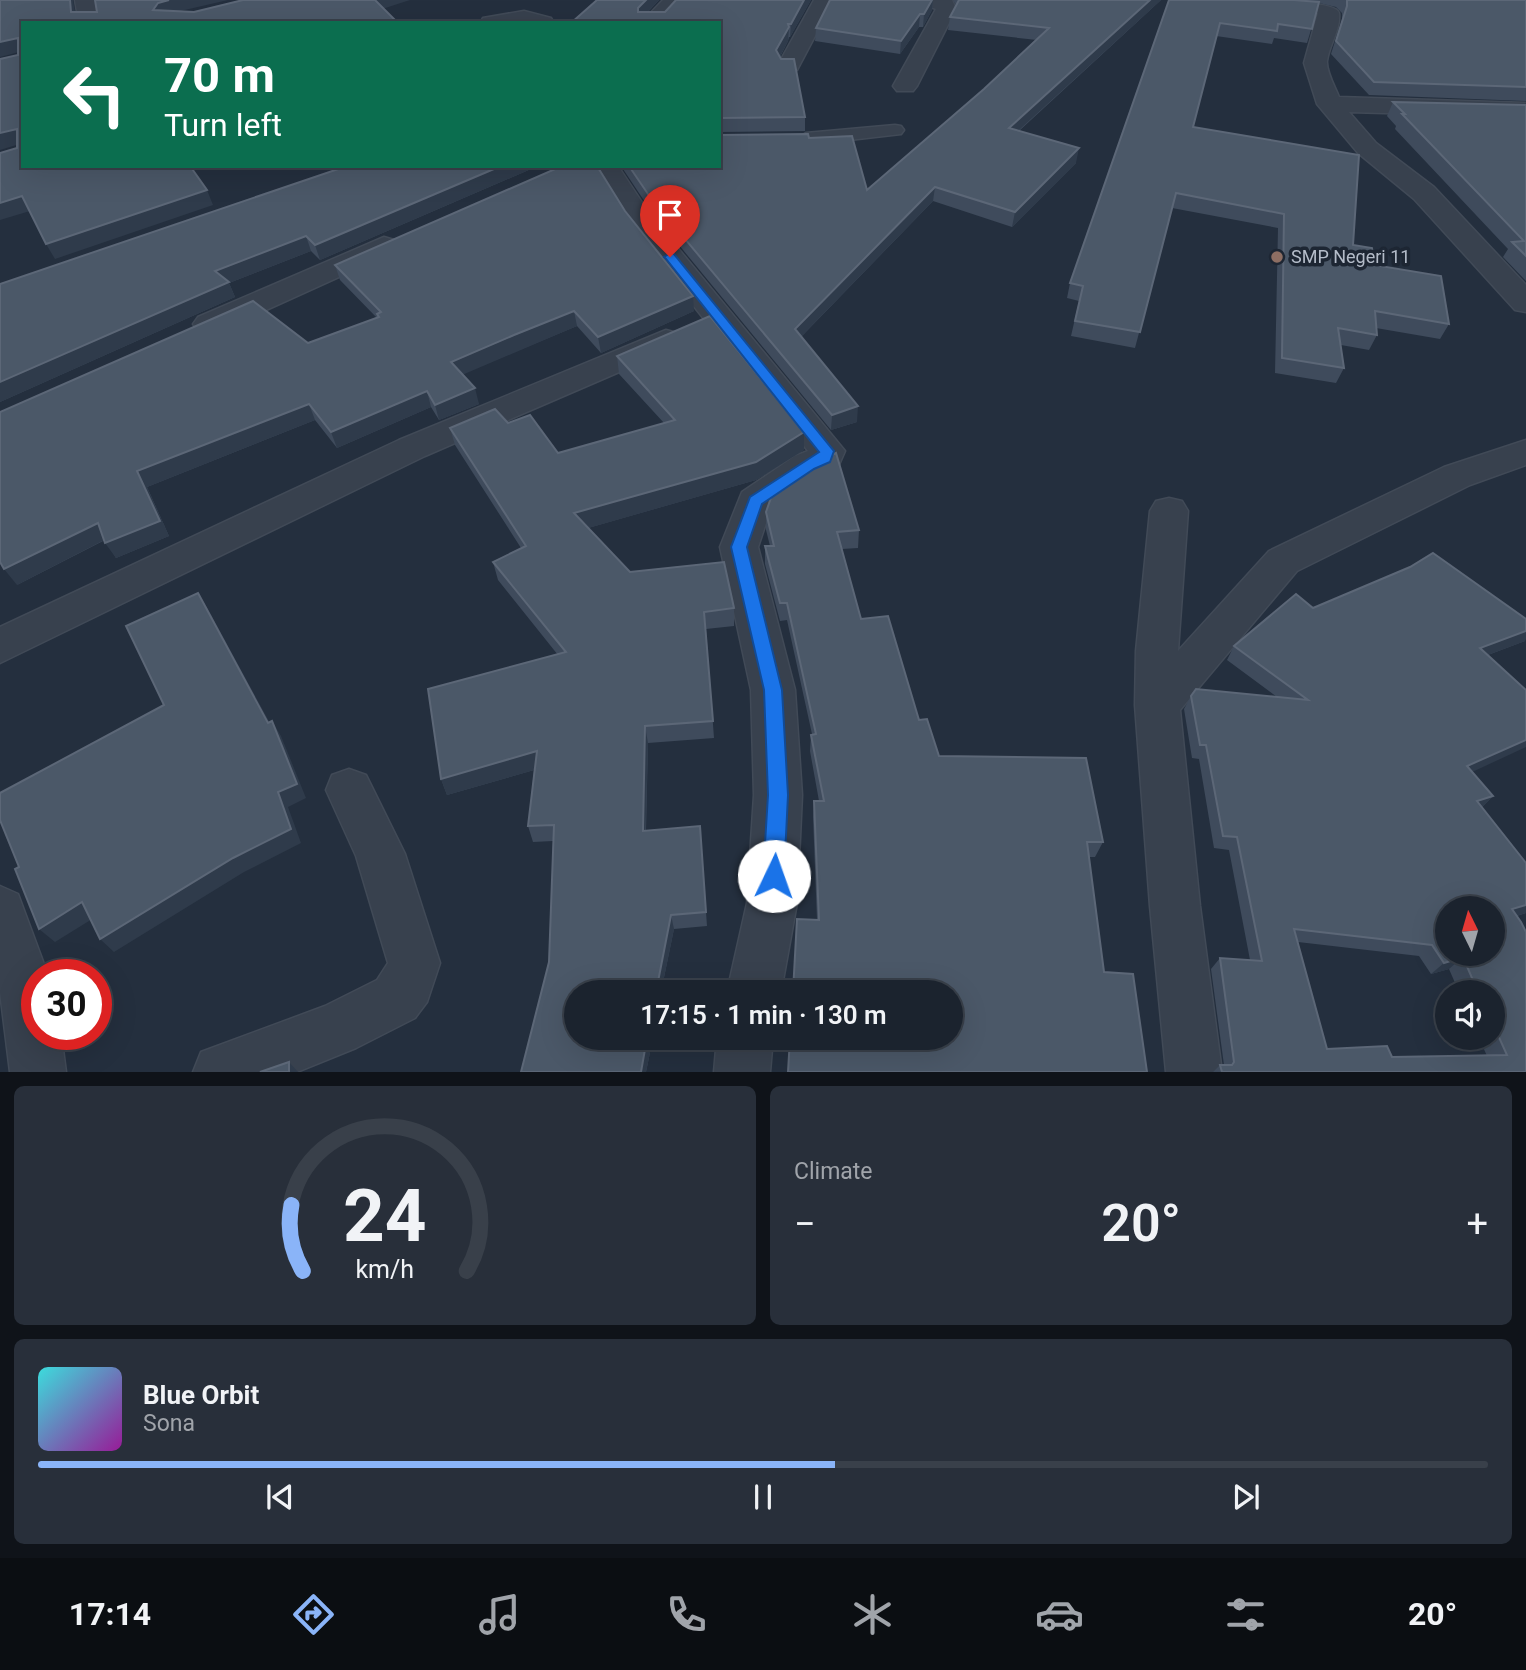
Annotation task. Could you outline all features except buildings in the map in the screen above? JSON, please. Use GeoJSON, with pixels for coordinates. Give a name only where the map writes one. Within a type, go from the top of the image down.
{"type":"FeatureCollection","features":[{"type":"Feature","properties":{"kind":"street"},"geometry":{"type":"LineString","coordinates":[[85,0],[90,21]]}},
{"type":"Feature","properties":{"kind":"street"},"geometry":{"type":"LineString","coordinates":[[654,21],[675,0]]}},
{"type":"Feature","properties":{"kind":"street"},"geometry":{"type":"LineString","coordinates":[[789,65],[824,0]]}},
{"type":"Feature","properties":{"kind":"street"},"geometry":{"type":"LineString","coordinates":[[905,86],[946,9],[944,4],[929,0]]}},
{"type":"Feature","properties":{"kind":"street"},"geometry":{"type":"LineString","coordinates":[[1245,0],[1315,5],[1329,9],[1315,63],[1329,104],[1367,148],[1424,193],[1526,303]]}},
{"type":"Feature","properties":{"kind":"street"},"geometry":{"type":"LineString","coordinates":[[502,21],[524,17],[537,21]]}},
{"type":"Feature","properties":{"kind":"street"},"geometry":{"type":"LineString","coordinates":[[1329,104],[1526,110]]}},
{"type":"Feature","properties":{"kind":"street"},"geometry":{"type":"LineString","coordinates":[[606,168],[639,218],[827,451],[825,458],[808,465],[755,501],[739,547],[773,690],[778,795],[772,903],[756,980]]}},
{"type":"Feature","properties":{"kind":"street"},"geometry":{"type":"LineString","coordinates":[[185,334],[408,236]]}},
{"type":"Feature","properties":{"kind":"street"},"geometry":{"type":"LineString","coordinates":[[0,646],[412,448],[683,333],[716,315]]}},
{"type":"Feature","properties":{"kind":"street"},"geometry":{"type":"LineString","coordinates":[[1157,705],[1283,561],[1344,528],[1457,476],[1526,452]]}},
{"type":"Feature","properties":{"kind":"street"},"geometry":{"type":"LineString","coordinates":[[1169,511],[1157,651],[1157,705],[1175,906],[1194,1072]]}},
{"type":"Feature","properties":{"kind":"street"},"geometry":{"type":"LineString","coordinates":[[221,1072],[337,1029],[396,999],[408,983],[414,963],[380,854],[349,790]]}},
{"type":"Feature","properties":{"kind":"street"},"geometry":{"type":"LineString","coordinates":[[0,911],[28,995],[38,1072]]}},
{"type":"Feature","properties":{"kind":"street"},"geometry":{"type":"LineString","coordinates":[[741,1072],[744,1050]]}},
{"type":"Feature","properties":{"kind":"lane"},"geometry":{"type":"LineString","coordinates":[[789,140],[828,139],[895,130]]}},
{"type":"Feature","properties":{"kind":"place","name":"SMP Negeri 11"},"geometry":{"type":"Point","coordinates":[1277,257]}},
{"type":"Feature","properties":{"kind":"route"},"geometry":{"type":"LineString","coordinates":[[670,257],[827,451],[825,458],[808,465],[755,501],[739,547],[773,690],[778,795],[774,876]]}}]}
